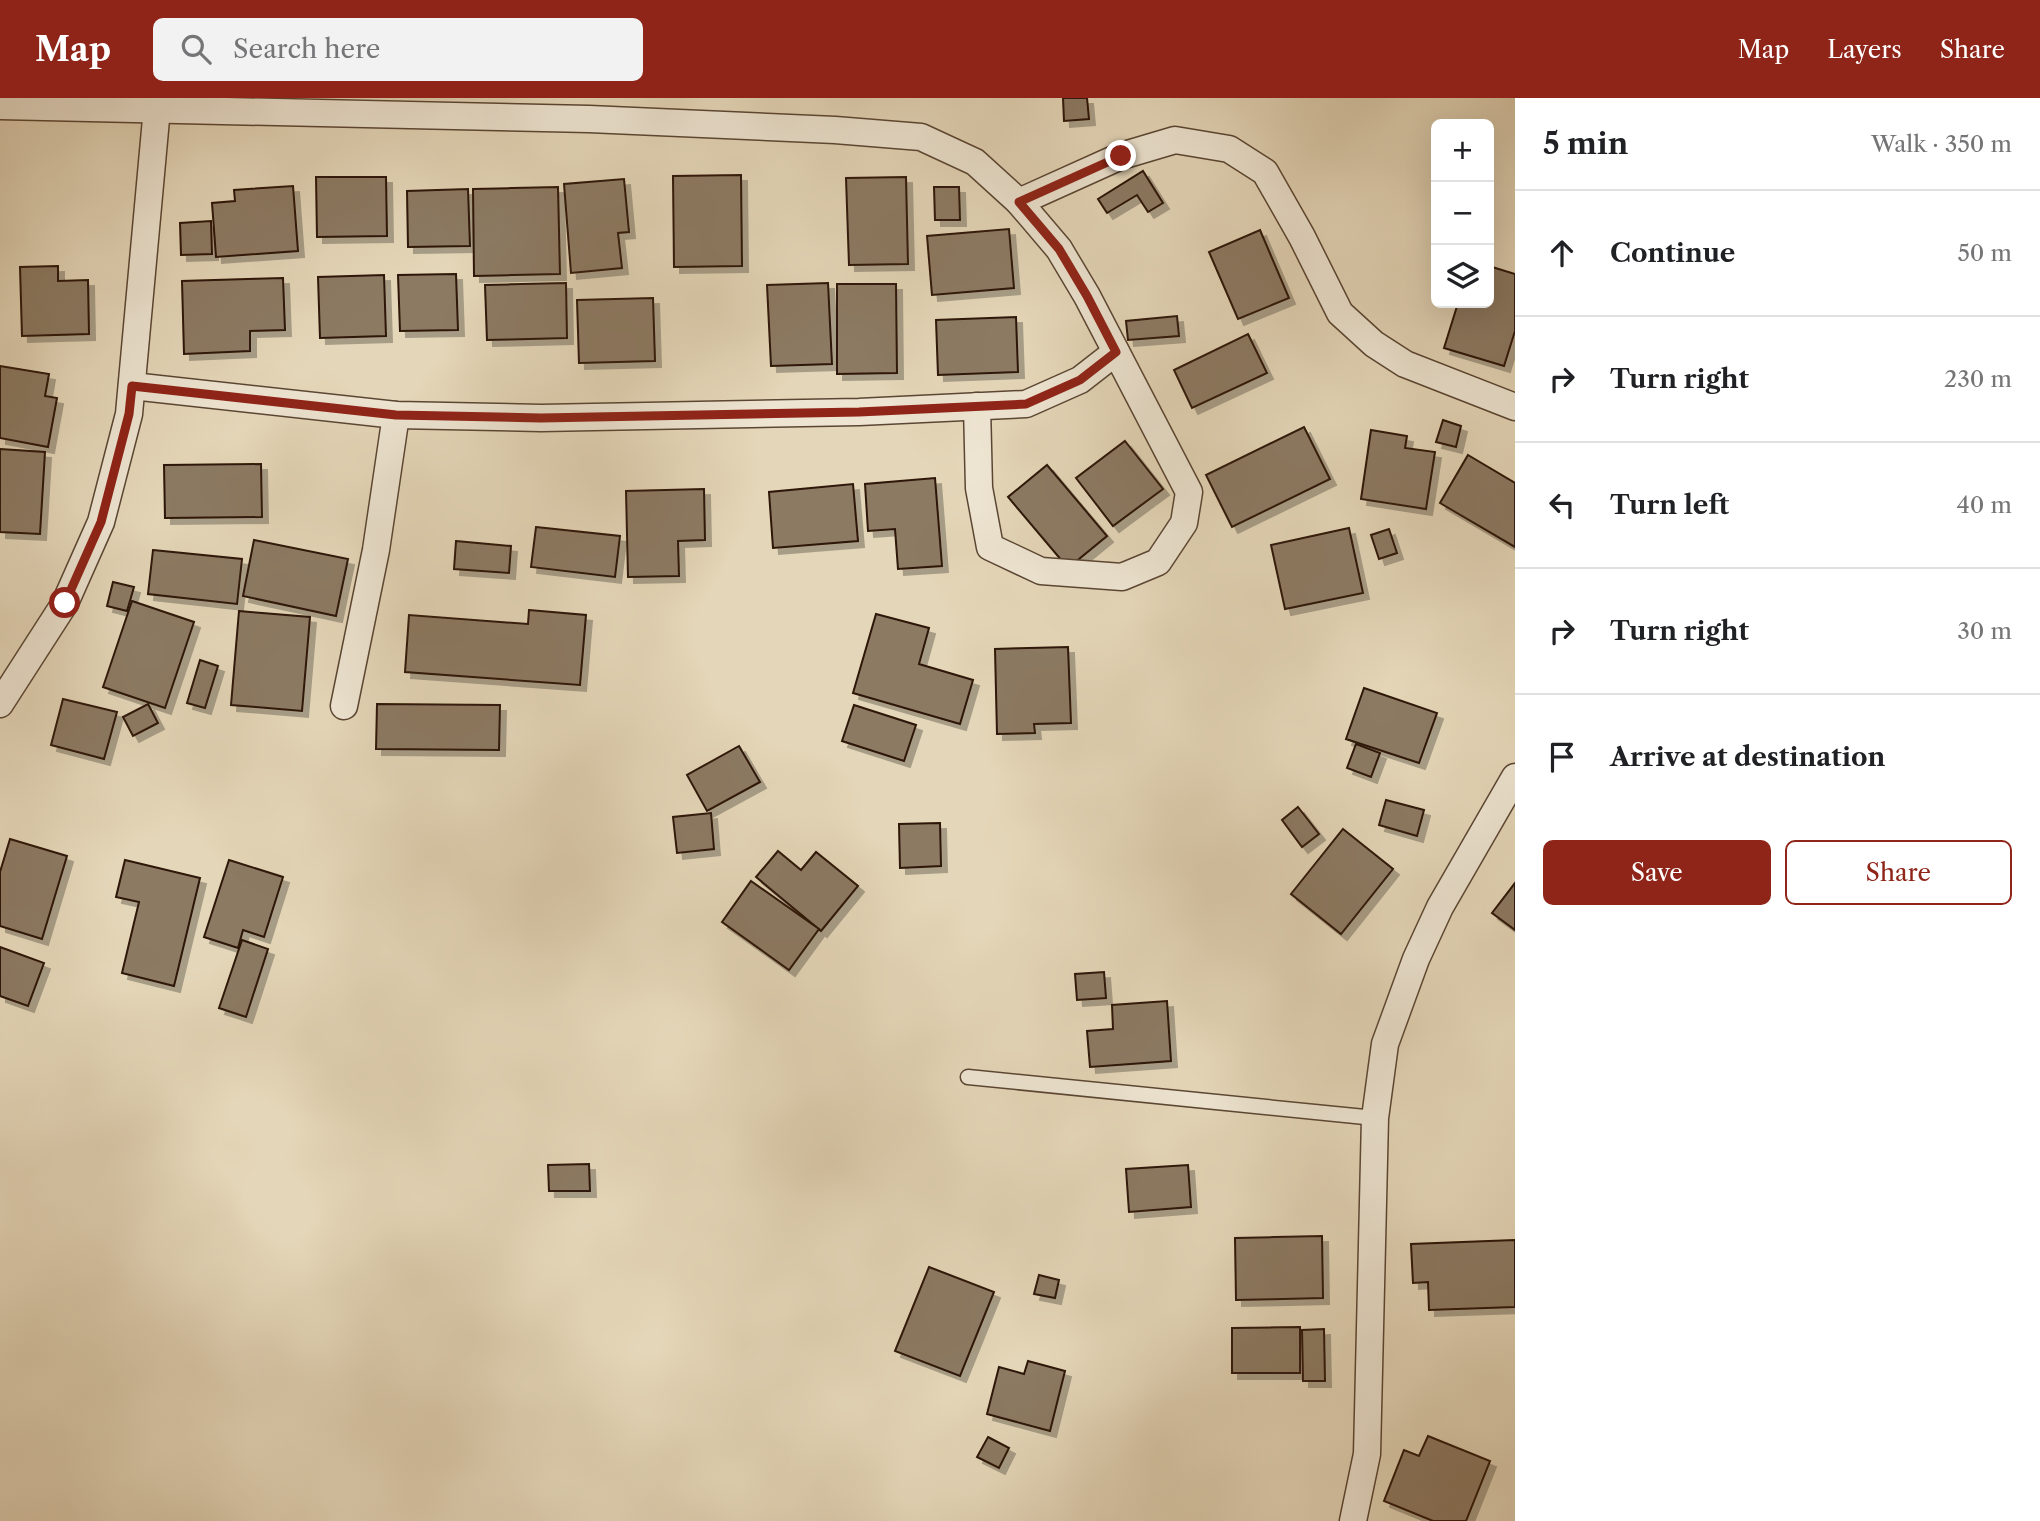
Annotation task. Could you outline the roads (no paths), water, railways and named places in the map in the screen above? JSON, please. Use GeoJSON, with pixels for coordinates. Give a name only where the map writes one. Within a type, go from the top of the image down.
{"type":"FeatureCollection","features":[{"type":"Feature","properties":{"kind":"street"},"geometry":{"type":"LineString","coordinates":[[0,106],[589,108],[921,137],[975,162],[1019,202],[1059,249],[1087,296],[1189,492],[1184,523],[1158,562],[1122,577],[1041,571],[990,547],[979,488],[977,406]]}},
{"type":"Feature","properties":{"kind":"street"},"geometry":{"type":"LineString","coordinates":[[0,704],[65,603],[101,522],[129,414],[157,108]]}},
{"type":"Feature","properties":{"kind":"street"},"geometry":{"type":"LineString","coordinates":[[1019,202],[1121,156],[1175,140],[1229,149],[1265,172],[1302,237],[1340,313],[1374,344],[1405,364],[1515,407]]}},
{"type":"Feature","properties":{"kind":"street"},"geometry":{"type":"LineString","coordinates":[[132,386],[396,415],[554,418],[859,412],[1026,404],[1080,380],[1116,352]]}},
{"type":"Feature","properties":{"kind":"street"},"geometry":{"type":"LineString","coordinates":[[344,706],[376,550],[396,415]]}},
{"type":"Feature","properties":{"kind":"street"},"geometry":{"type":"LineString","coordinates":[[1353,1521],[1367,1454],[1375,1118],[1385,1044],[1416,960],[1440,906],[1515,777]]}},
{"type":"Feature","properties":{"kind":"lane"},"geometry":{"type":"LineString","coordinates":[[968,1077],[1375,1118]]}}]}
